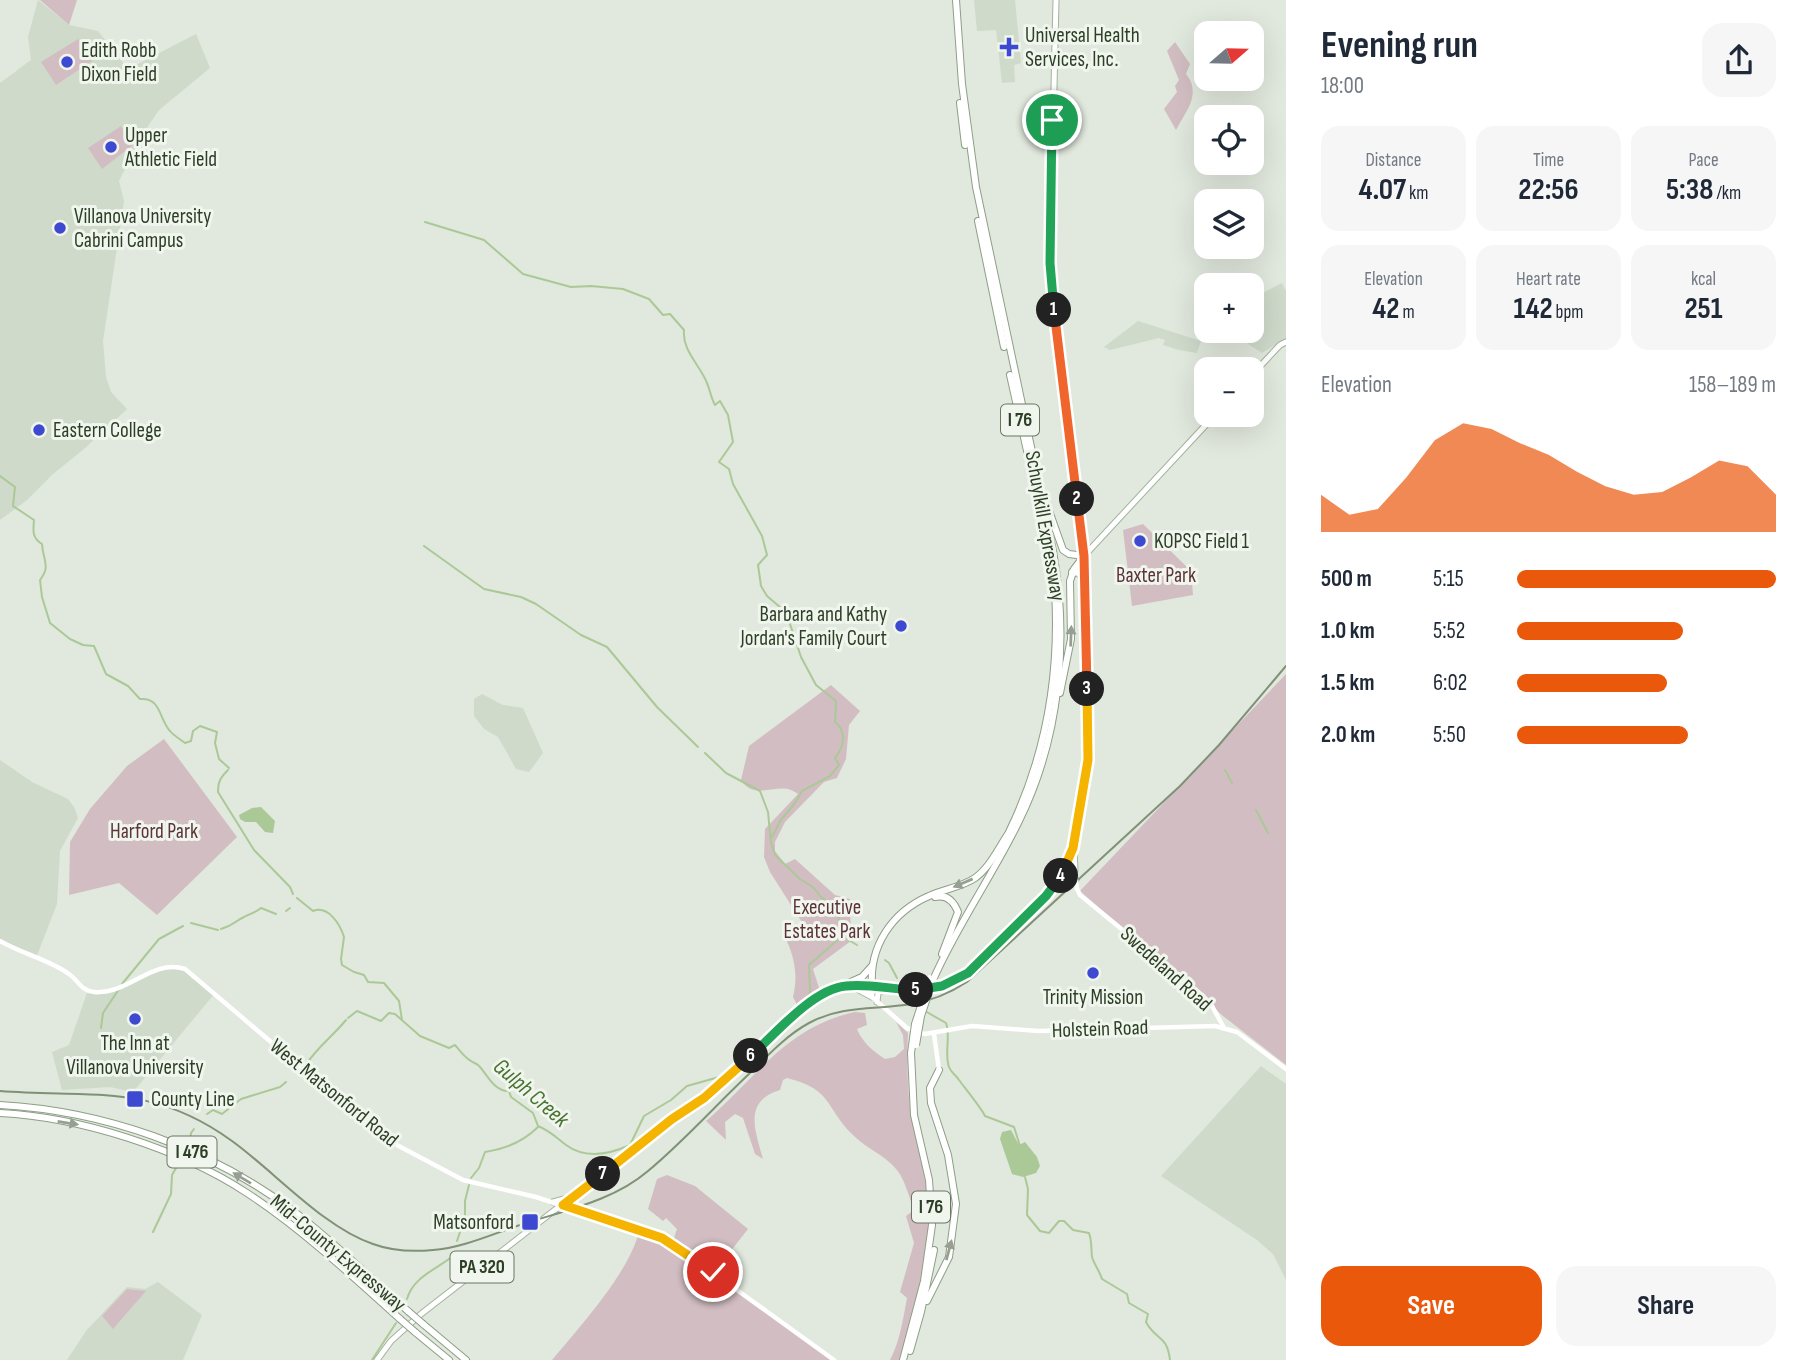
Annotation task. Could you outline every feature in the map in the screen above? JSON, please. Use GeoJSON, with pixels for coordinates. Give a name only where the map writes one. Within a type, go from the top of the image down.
{"type":"FeatureCollection","features":[{"type":"Feature","properties":{"kind":"highway","name":"Schuylkill Expressway"},"geometry":{"type":"LineString","coordinates":[[932,979],[1020,820],[1039,769],[1054,709],[1060,652],[1060,607],[1054,551],[976,187],[962,84],[955,0]]}},
{"type":"Feature","properties":{"kind":"highway","name":"Schuylkill Expressway"},"geometry":{"type":"LineString","coordinates":[[905,1360],[924,1281],[932,1225],[929,1180],[914,1115],[913,1054],[921,1016],[941,955],[1008,834],[1035,765],[1050,707],[1055,668],[1055,593],[1044,522],[989,277],[961,116],[955,0]]}},
{"type":"Feature","properties":{"kind":"highway"},"geometry":{"type":"LineString","coordinates":[[1029,435],[1061,547],[1068,554],[1084,556],[1072,572],[1069,586],[1070,645],[1054,709]]}},
{"type":"Feature","properties":{"kind":"highway"},"geometry":{"type":"LineString","coordinates":[[1072,572],[1079,573],[1084,581]]}},
{"type":"Feature","properties":{"kind":"highway"},"geometry":{"type":"LineString","coordinates":[[872,987],[877,945],[887,928],[929,896],[977,876],[1008,834]]}},
{"type":"Feature","properties":{"kind":"highway"},"geometry":{"type":"LineString","coordinates":[[872,987],[881,946],[890,931],[913,907],[940,895],[952,901],[958,912],[941,955]]}},
{"type":"Feature","properties":{"kind":"highway"},"geometry":{"type":"LineString","coordinates":[[842,986],[862,977],[873,964]]}},
{"type":"Feature","properties":{"kind":"highway","name":"Schuylkill Expressway"},"geometry":{"type":"LineString","coordinates":[[905,1360],[921,1312],[932,1265],[936,1228],[932,1184],[918,1111],[913,1054]]}},
{"type":"Feature","properties":{"kind":"highway"},"geometry":{"type":"LineString","coordinates":[[921,1312],[948,1257],[956,1204],[948,1156],[931,1103],[930,1093],[939,1070]]}},
{"type":"Feature","properties":{"kind":"highway"},"geometry":{"type":"LineString","coordinates":[[933,1083],[941,1081]]}},
{"type":"Feature","properties":{"kind":"highway","name":"Mid-County Expressway"},"geometry":{"type":"LineString","coordinates":[[0,1105],[50,1110],[113,1123],[156,1137],[214,1162],[290,1209],[466,1360]]}},
{"type":"Feature","properties":{"kind":"highway","name":"Mid-County Expressway"},"geometry":{"type":"LineString","coordinates":[[0,1113],[106,1131],[163,1151],[208,1171],[246,1192],[282,1218],[449,1360]]}},
{"type":"Feature","properties":{"kind":"main road"},"geometry":{"type":"LineString","coordinates":[[874,1000],[872,987],[912,990],[942,986],[968,973],[1046,896],[1068,864],[1073,848],[1088,760],[1084,556],[1050,263],[1056,0]]}},
{"type":"Feature","properties":{"kind":"main road"},"geometry":{"type":"LineString","coordinates":[[1264,362],[1286,342]]}},
{"type":"Feature","properties":{"kind":"main road"},"geometry":{"type":"LineString","coordinates":[[1084,556],[1204,427]]}},
{"type":"Feature","properties":{"kind":"main road"},"geometry":{"type":"LineString","coordinates":[[1073,848],[1076,879]]}},
{"type":"Feature","properties":{"kind":"main road"},"geometry":{"type":"LineString","coordinates":[[1068,864],[1075,870]]}},
{"type":"Feature","properties":{"kind":"main road","name":"Swedeland Road"},"geometry":{"type":"LineString","coordinates":[[1068,864],[1080,895],[1205,999],[1223,1027],[1250,1040],[1286,1069]]}},
{"type":"Feature","properties":{"kind":"main road"},"geometry":{"type":"LineString","coordinates":[[1060,878],[1067,875],[1076,879]]}},
{"type":"Feature","properties":{"kind":"main road","name":"West Matsonford Road"},"geometry":{"type":"LineString","coordinates":[[0,942],[65,972],[82,988],[96,992],[123,986],[160,967],[171,965],[186,968],[288,1057],[395,1144],[463,1180],[553,1202],[669,1241],[834,1360]]}},
{"type":"Feature","properties":{"kind":"main road"},"geometry":{"type":"LineString","coordinates":[[850,985],[874,1000],[907,1028],[934,1034],[939,1070]]}},
{"type":"Feature","properties":{"kind":"main road","name":"PA 320"},"geometry":{"type":"LineString","coordinates":[[377,1360],[391,1341],[421,1314],[672,1119],[704,1098],[821,994],[842,986],[872,987]]}},
{"type":"Feature","properties":{"kind":"main road"},"geometry":{"type":"LineString","coordinates":[[874,1000],[878,993],[889,989]]}},
{"type":"Feature","properties":{"kind":"main road","name":"Holstein Road"},"geometry":{"type":"LineString","coordinates":[[934,1034],[976,1026],[1038,1031],[1170,1026],[1223,1027]]}},
{"type":"Feature","properties":{"kind":"main road"},"geometry":{"type":"LineString","coordinates":[[553,1202],[575,1196]]}},
{"type":"Feature","properties":{"kind":"shaded area","name":"Villanova University Cabrini Campus"},"geometry":{"type":"Polygon","coordinates":[[[38,0],[69,25],[98,31],[124,64],[134,66],[196,34],[210,68],[159,110],[142,135],[119,181],[124,201],[103,341],[106,377],[111,392],[127,409],[27,500],[0,520],[0,83],[31,60],[28,37],[38,0]]]}},
{"type":"Feature","properties":{"kind":"shaded area","name":"Universal Health Services, Inc."},"geometry":{"type":"Polygon","coordinates":[[[974,0],[1015,0],[1021,63],[1014,65],[1015,82],[1002,83],[996,30],[977,31],[974,0]]]}},
{"type":"Feature","properties":{"kind":"shaded area"},"geometry":{"type":"Polygon","coordinates":[[[1282,283],[1286,291],[1286,338],[1262,353],[1247,343],[1264,343],[1264,292],[1282,283]]]}},
{"type":"Feature","properties":{"kind":"shaded area"},"geometry":{"type":"Polygon","coordinates":[[[1138,321],[1194,339],[1194,343],[1200,343],[1197,353],[1163,345],[1165,340],[1159,338],[1110,350],[1104,347],[1138,321]]]}},
{"type":"Feature","properties":{"kind":"shaded area"},"geometry":{"type":"Polygon","coordinates":[[[482,694],[503,705],[523,708],[543,753],[529,772],[516,769],[498,737],[484,729],[474,716],[474,699],[482,694]]]}},
{"type":"Feature","properties":{"kind":"shaded area"},"geometry":{"type":"Polygon","coordinates":[[[0,760],[32,782],[68,799],[78,818],[60,851],[57,904],[36,958],[0,941],[0,760]]]}},
{"type":"Feature","properties":{"kind":"shaded area"},"geometry":{"type":"Polygon","coordinates":[[[261,807],[275,821],[273,833],[265,832],[256,822],[240,819],[239,815],[252,808],[261,807]]]}},
{"type":"Feature","properties":{"kind":"shaded area","name":"The Inn at Villanova University"},"geometry":{"type":"Polygon","coordinates":[[[160,967],[190,971],[215,993],[133,1092],[110,1087],[62,1090],[52,1052],[69,1045],[88,990],[95,992],[128,985],[160,967]]]}},
{"type":"Feature","properties":{"kind":"shaded area"},"geometry":{"type":"Polygon","coordinates":[[[1261,1066],[1286,1084],[1286,1280],[1273,1254],[1257,1240],[1161,1176],[1261,1066]]]}},
{"type":"Feature","properties":{"kind":"shaded area"},"geometry":{"type":"Polygon","coordinates":[[[1011,1130],[1019,1145],[1025,1142],[1037,1157],[1040,1166],[1036,1173],[1023,1177],[1012,1174],[1000,1139],[1002,1132],[1011,1130]]]}},
{"type":"Feature","properties":{"kind":"shaded area"},"geometry":{"type":"Polygon","coordinates":[[[158,1282],[202,1315],[183,1360],[67,1360],[86,1331],[127,1287],[145,1289],[158,1282]]]}},
{"type":"Feature","properties":{"kind":"green space"},"geometry":{"type":"Polygon","coordinates":[[[40,0],[77,0],[69,25],[40,0]]]}},
{"type":"Feature","properties":{"kind":"green space","name":"Edith Robb Dixon Field"},"geometry":{"type":"Polygon","coordinates":[[[78,39],[92,61],[56,85],[41,62],[78,39]]]}},
{"type":"Feature","properties":{"kind":"green space"},"geometry":{"type":"Polygon","coordinates":[[[1175,42],[1190,64],[1186,74],[1193,89],[1191,102],[1176,130],[1164,109],[1177,92],[1175,86],[1179,80],[1167,51],[1175,42]]]}},
{"type":"Feature","properties":{"kind":"green space","name":"Upper Athletic Field"},"geometry":{"type":"Polygon","coordinates":[[[121,126],[133,145],[102,169],[88,148],[121,126]]]}},
{"type":"Feature","properties":{"kind":"green space","name":"Baxter Park"},"geometry":{"type":"Polygon","coordinates":[[[1143,524],[1191,571],[1193,595],[1132,606],[1123,530],[1143,524]]]}},
{"type":"Feature","properties":{"kind":"green space"},"geometry":{"type":"Polygon","coordinates":[[[1286,674],[1286,1065],[1223,1016],[1080,891],[1286,674]]]}},
{"type":"Feature","properties":{"kind":"green space","name":"Executive Estates Park"},"geometry":{"type":"Polygon","coordinates":[[[831,685],[860,711],[849,725],[846,759],[837,778],[824,782],[785,822],[775,842],[775,851],[785,864],[795,859],[835,895],[850,899],[851,941],[813,969],[821,994],[800,1011],[793,997],[795,968],[786,939],[805,927],[770,872],[764,857],[765,829],[798,794],[788,789],[751,789],[741,780],[749,746],[831,685]]]}},
{"type":"Feature","properties":{"kind":"green space","name":"Harford Park"},"geometry":{"type":"Polygon","coordinates":[[[164,739],[237,837],[157,915],[119,883],[69,895],[70,842],[90,809],[127,766],[164,739]]]}},
{"type":"Feature","properties":{"kind":"green space"},"geometry":{"type":"Polygon","coordinates":[[[855,1012],[865,1013],[867,1025],[857,1029],[862,1038],[885,1059],[895,1057],[904,1049],[903,1035],[896,1022],[908,1033],[910,1108],[928,1195],[929,1227],[921,1285],[899,1360],[890,1360],[899,1338],[907,1298],[900,1292],[914,1243],[906,1216],[914,1210],[897,1170],[844,1126],[821,1094],[787,1078],[783,1080],[780,1090],[768,1095],[756,1109],[755,1127],[763,1159],[755,1154],[743,1118],[735,1114],[725,1122],[726,1140],[706,1121],[791,1041],[831,1019],[855,1012]]]}},
{"type":"Feature","properties":{"kind":"green space"},"geometry":{"type":"Polygon","coordinates":[[[667,1175],[695,1186],[748,1229],[715,1271],[673,1241],[677,1229],[666,1218],[663,1221],[648,1209],[657,1179],[667,1175]]]}},
{"type":"Feature","properties":{"kind":"green space"},"geometry":{"type":"Polygon","coordinates":[[[639,1231],[662,1238],[834,1360],[552,1360],[615,1281],[626,1263],[639,1231]]]}},
{"type":"Feature","properties":{"kind":"green space"},"geometry":{"type":"Polygon","coordinates":[[[127,1289],[146,1291],[113,1329],[102,1316],[127,1289]]]}},
{"type":"Feature","properties":{"kind":"waterway"},"geometry":{"type":"LineString","coordinates":[[425,222],[484,240],[523,274],[571,287],[623,289],[649,299],[663,315],[670,314],[684,330],[686,345],[704,376],[715,405],[720,401],[728,415],[733,442],[719,462],[729,469],[733,484],[762,536],[767,555],[758,565],[761,586],[789,621],[801,657],[816,685],[836,701],[835,722],[843,734],[842,744],[835,758],[839,765],[830,776],[802,791],[772,837]]}},
{"type":"Feature","properties":{"kind":"waterway","name":"Gulph Creek"},"geometry":{"type":"LineString","coordinates":[[0,476],[15,487],[13,506],[34,520],[34,534],[42,544],[46,563],[40,580],[50,623],[70,639],[83,645],[94,646],[106,674],[128,686],[140,699],[152,701],[166,726],[185,743],[191,741],[193,731],[200,726],[217,732],[215,743],[219,759],[229,768]]}},
{"type":"Feature","properties":{"kind":"waterway"},"geometry":{"type":"LineString","coordinates":[[424,546],[484,589],[521,597],[536,604],[581,635],[607,647],[657,707],[698,747]]}},
{"type":"Feature","properties":{"kind":"waterway"},"geometry":{"type":"LineString","coordinates":[[705,753],[726,773],[760,791],[768,812],[775,855],[830,904],[838,915],[842,935]]}},
{"type":"Feature","properties":{"kind":"waterway","name":"Gulph Creek"},"geometry":{"type":"LineString","coordinates":[[228,770],[220,780],[218,792],[254,850],[290,887],[293,894]]}},
{"type":"Feature","properties":{"kind":"waterway"},"geometry":{"type":"LineString","coordinates":[[1225,770],[1232,783]]}},
{"type":"Feature","properties":{"kind":"waterway"},"geometry":{"type":"LineString","coordinates":[[1256,810],[1268,833]]}},
{"type":"Feature","properties":{"kind":"waterway","name":"Gulph Creek"},"geometry":{"type":"LineString","coordinates":[[297,898],[313,911],[324,911],[333,917],[344,937],[342,965],[364,975],[368,982],[384,983],[399,1001],[402,1020]]}},
{"type":"Feature","properties":{"kind":"waterway"},"geometry":{"type":"LineString","coordinates":[[221,929],[261,908],[276,914]]}},
{"type":"Feature","properties":{"kind":"waterway"},"geometry":{"type":"LineString","coordinates":[[286,911],[290,908]]}},
{"type":"Feature","properties":{"kind":"waterway"},"geometry":{"type":"LineString","coordinates":[[191,923],[218,930]]}},
{"type":"Feature","properties":{"kind":"waterway"},"geometry":{"type":"LineString","coordinates":[[122,984],[159,939],[183,926]]}},
{"type":"Feature","properties":{"kind":"waterway","name":"Gulph Creek"},"geometry":{"type":"LineString","coordinates":[[348,1018],[357,1011],[381,1021],[389,1013],[395,1014],[420,1036],[449,1048],[455,1045],[479,1066],[496,1086],[509,1091],[511,1097],[533,1113],[538,1126],[573,1149],[589,1154],[606,1153],[630,1145],[644,1116],[671,1100],[687,1086],[719,1077],[740,1063],[806,1000],[810,992],[809,965],[842,936],[857,945]]}},
{"type":"Feature","properties":{"kind":"waterway","name":"Gulph Creek"},"geometry":{"type":"LineString","coordinates":[[885,960],[897,978]]}},
{"type":"Feature","properties":{"kind":"waterway"},"geometry":{"type":"LineString","coordinates":[[101,1028],[103,1013],[119,989]]}},
{"type":"Feature","properties":{"kind":"waterway","name":"Gulph Creek"},"geometry":{"type":"LineString","coordinates":[[906,996],[918,997],[920,1000]]}},
{"type":"Feature","properties":{"kind":"waterway","name":"Gulph Creek"},"geometry":{"type":"LineString","coordinates":[[925,1011],[946,1023],[951,1071],[985,1116],[1014,1127],[1020,1146]]}},
{"type":"Feature","properties":{"kind":"waterway"},"geometry":{"type":"LineString","coordinates":[[305,1066],[346,1020]]}},
{"type":"Feature","properties":{"kind":"waterway"},"geometry":{"type":"LineString","coordinates":[[207,1114],[213,1110],[222,1114],[241,1099],[280,1087],[286,1082]]}},
{"type":"Feature","properties":{"kind":"waterway"},"geometry":{"type":"LineString","coordinates":[[471,1178],[479,1168],[485,1152],[513,1144],[538,1127]]}},
{"type":"Feature","properties":{"kind":"waterway"},"geometry":{"type":"LineString","coordinates":[[190,1142],[194,1129]]}},
{"type":"Feature","properties":{"kind":"waterway"},"geometry":{"type":"LineString","coordinates":[[153,1232],[171,1194],[172,1175],[176,1168]]}},
{"type":"Feature","properties":{"kind":"waterway","name":"Gulph Creek"},"geometry":{"type":"LineString","coordinates":[[1025,1177],[1028,1189],[1027,1215],[1040,1231],[1049,1233],[1059,1221],[1064,1221],[1073,1230],[1089,1233],[1092,1257],[1102,1279],[1127,1294],[1129,1303],[1148,1314],[1146,1322],[1164,1342],[1170,1360]]}},
{"type":"Feature","properties":{"kind":"waterway"},"geometry":{"type":"LineString","coordinates":[[457,1241],[465,1217],[469,1185]]}},
{"type":"Feature","properties":{"kind":"waterway"},"geometry":{"type":"LineString","coordinates":[[407,1299],[420,1279],[453,1256]]}},
{"type":"Feature","properties":{"kind":"waterway"},"geometry":{"type":"LineString","coordinates":[[372,1360],[396,1323]]}},
{"type":"Feature","properties":{"kind":"tram line"},"geometry":{"type":"LineString","coordinates":[[0,1091],[92,1094],[147,1101],[174,1109],[203,1122],[232,1141],[300,1198],[354,1236],[387,1248],[417,1251],[454,1247],[475,1241],[586,1204],[634,1182],[687,1135],[778,1045],[809,1023],[834,1013],[926,1001],[967,982],[1180,786],[1286,666]]}},
{"type":"Feature","properties":{"kind":"place","name":"Universal Health Services, Inc."},"geometry":{"type":"Point","coordinates":[1009,47]}},
{"type":"Feature","properties":{"kind":"place","name":"Edith Robb Dixon Field"},"geometry":{"type":"Point","coordinates":[67,62]}},
{"type":"Feature","properties":{"kind":"place","name":"Upper Athletic Field"},"geometry":{"type":"Point","coordinates":[111,147]}},
{"type":"Feature","properties":{"kind":"place","name":"Villanova University Cabrini Campus"},"geometry":{"type":"Point","coordinates":[60,228]}},
{"type":"Feature","properties":{"kind":"place","name":"Eastern College"},"geometry":{"type":"Point","coordinates":[39,430]}},
{"type":"Feature","properties":{"kind":"place","name":"KOPSC Field 1"},"geometry":{"type":"Point","coordinates":[1140,541]}},
{"type":"Feature","properties":{"kind":"place","name":"Barbara and Kathy Jordan's Family Court"},"geometry":{"type":"Point","coordinates":[901,626]}},
{"type":"Feature","properties":{"kind":"place","name":"Trinity Mission"},"geometry":{"type":"Point","coordinates":[1093,973]}},
{"type":"Feature","properties":{"kind":"place","name":"The Inn at Villanova University"},"geometry":{"type":"Point","coordinates":[135,1019]}},
{"type":"Feature","properties":{"kind":"place","name":"County Line"},"geometry":{"type":"Point","coordinates":[135,1099]}},
{"type":"Feature","properties":{"kind":"place","name":"Matsonford"},"geometry":{"type":"Point","coordinates":[530,1222]}},
{"type":"Feature","properties":{"kind":"route"},"geometry":{"type":"LineString","coordinates":[[713,1272],[675,1244],[662,1238],[563,1205],[672,1119],[714,1090],[800,1011],[825,992],[850,985],[933,989],[968,973],[1046,896],[1064,871],[1072,854],[1088,760],[1089,723],[1084,556],[1050,263],[1052,120]]}}]}
